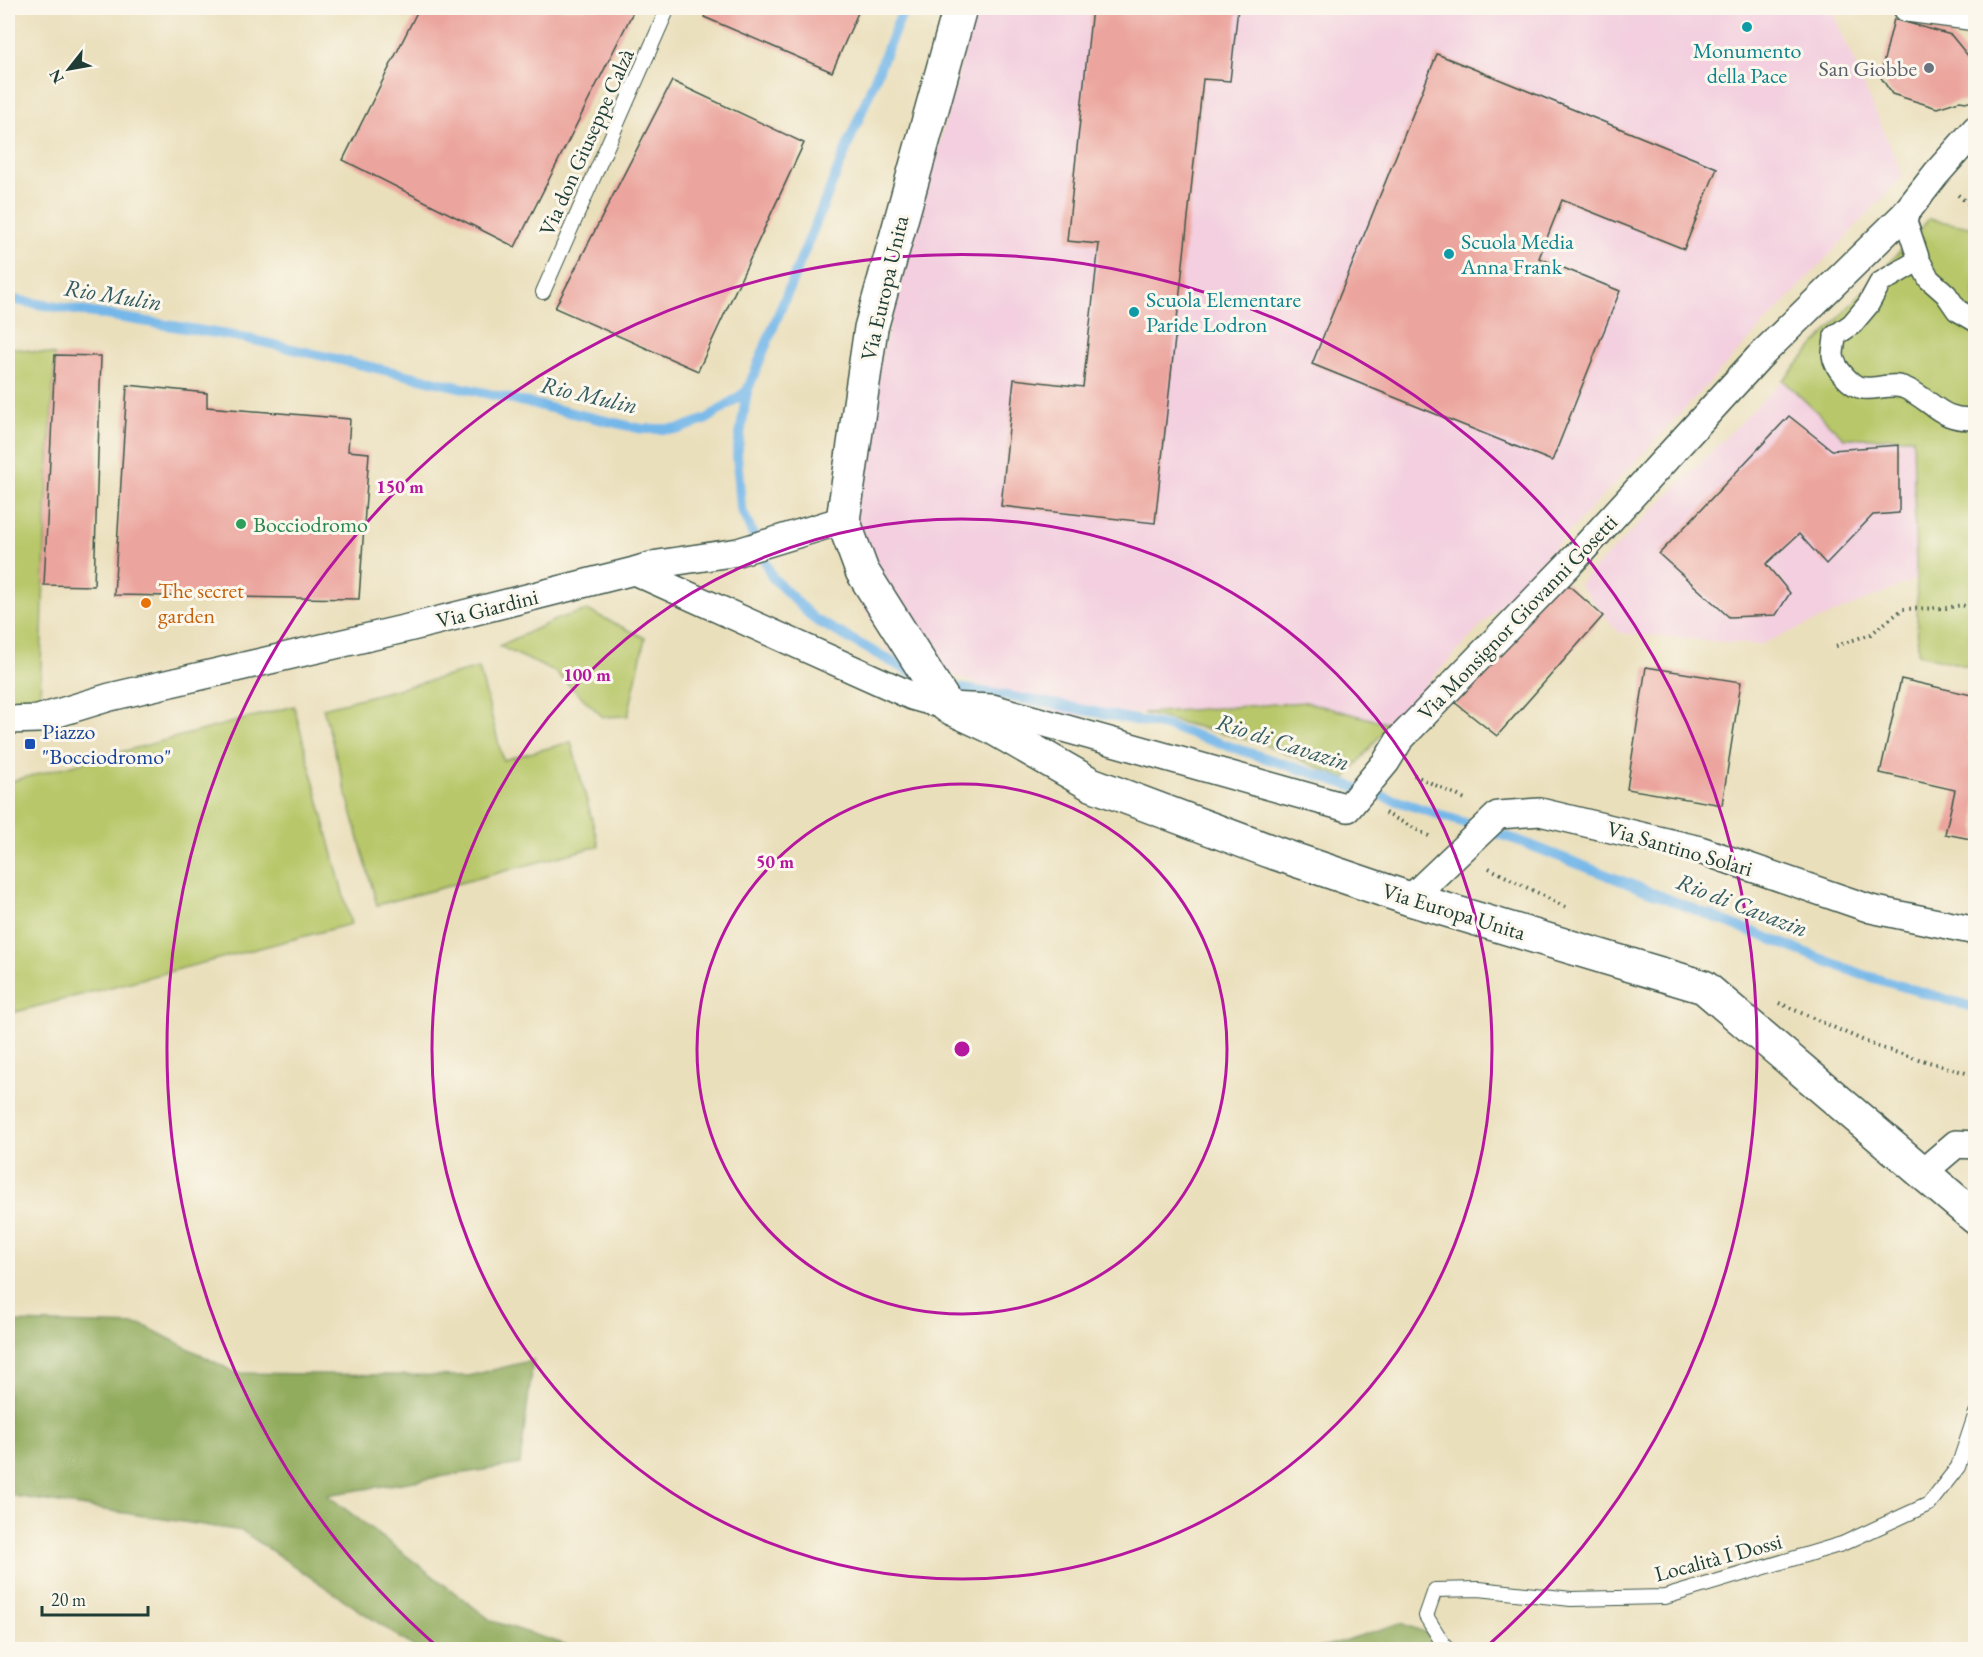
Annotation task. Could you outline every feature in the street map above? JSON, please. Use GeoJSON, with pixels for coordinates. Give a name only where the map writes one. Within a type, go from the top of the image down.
{"type":"FeatureCollection","features":[{"type":"Feature","properties":{"kind":"main road","name":"Via Europa Unita"},"geometry":{"type":"LineString","coordinates":[[960,8],[871,328],[843,520],[862,572],[947,706],[990,726],[1091,784],[1275,853],[1410,899],[1704,987],[1976,1218]]}},
{"type":"Feature","properties":{"kind":"street"},"geometry":{"type":"LineString","coordinates":[[1907,8],[1976,17]]}},
{"type":"Feature","properties":{"kind":"street","name":"Via Monsignor Giovanni Gosetti"},"geometry":{"type":"LineString","coordinates":[[1352,803],[1386,762],[1400,739],[1576,557],[1759,357],[1904,215],[1976,129]]}},
{"type":"Feature","properties":{"kind":"street"},"geometry":{"type":"LineString","coordinates":[[1904,215],[1918,260],[1929,279],[1946,294],[1956,310],[1976,321]]}},
{"type":"Feature","properties":{"kind":"street"},"geometry":{"type":"LineString","coordinates":[[1918,260],[1880,283],[1868,305],[1852,324],[1835,336],[1833,358],[1844,376],[1861,389],[1903,386],[1946,416],[1976,418]]}},
{"type":"Feature","properties":{"kind":"street","name":"Via Giardini"},"geometry":{"type":"LineString","coordinates":[[8,720],[38,719],[110,697],[408,628],[658,564],[738,552],[843,520]]}},
{"type":"Feature","properties":{"kind":"street"},"geometry":{"type":"LineString","coordinates":[[634,571],[912,696],[947,706],[992,708],[1352,803]]}},
{"type":"Feature","properties":{"kind":"street","name":"Via Santino Solari"},"geometry":{"type":"LineString","coordinates":[[1410,899],[1498,815],[1540,812],[1700,849],[1871,909],[1976,932]]}},
{"type":"Feature","properties":{"kind":"street"},"geometry":{"type":"LineString","coordinates":[[1922,1173],[1956,1144],[1976,1145]]}},
{"type":"Feature","properties":{"kind":"lane","name":"Via don Giuseppe Calzà"},"geometry":{"type":"LineString","coordinates":[[543,292],[668,8]]}},
{"type":"Feature","properties":{"kind":"lane","name":"Località I Dossi"},"geometry":{"type":"LineString","coordinates":[[1447,1650],[1426,1616],[1436,1590],[1479,1589],[1571,1599],[1665,1597],[1851,1539],[1929,1504],[1958,1467],[1976,1413]]}},
{"type":"Feature","properties":{"kind":"path"},"geometry":{"type":"LineString","coordinates":[[1836,646],[1871,634],[1903,609],[1946,608],[1962,605],[1976,610]]}},
{"type":"Feature","properties":{"kind":"path"},"geometry":{"type":"LineString","coordinates":[[1352,803],[1459,852]]}},
{"type":"Feature","properties":{"kind":"shaded area"},"geometry":{"type":"Polygon","coordinates":[[[976,8],[1092,8],[1067,240],[1099,244],[1083,387],[1014,380],[1001,506],[1154,523],[1203,79],[1230,81],[1238,8],[1831,8],[1903,176],[1389,724],[1306,702],[1065,717],[889,651],[849,581],[842,501],[976,8]],[[1437,55],[1313,364],[1552,461],[1620,291],[1539,258],[1562,200],[1684,249],[1717,168],[1437,55]]]}},
{"type":"Feature","properties":{"kind":"shaded area"},"geometry":{"type":"Polygon","coordinates":[[[1783,380],[1844,438],[1913,437],[1916,579],[1759,645],[1619,633],[1579,584],[1783,380]],[[1789,416],[1659,554],[1729,617],[1776,615],[1790,593],[1766,564],[1799,534],[1826,563],[1873,515],[1898,445],[1832,450],[1789,416]]]}},
{"type":"Feature","properties":{"kind":"green space"},"geometry":{"type":"Polygon","coordinates":[[[1929,219],[1975,228],[1975,668],[1918,654],[1913,438],[1844,438],[1783,380],[1929,219]]]}},
{"type":"Feature","properties":{"kind":"green space"},"geometry":{"type":"Polygon","coordinates":[[[8,347],[55,355],[46,511],[40,699],[8,700],[8,347]]]}},
{"type":"Feature","properties":{"kind":"green space"},"geometry":{"type":"Polygon","coordinates":[[[587,610],[645,638],[628,716],[603,717],[555,672],[499,646],[557,619],[587,610]]]}},
{"type":"Feature","properties":{"kind":"green space"},"geometry":{"type":"Polygon","coordinates":[[[479,668],[503,760],[571,742],[599,846],[377,905],[323,708],[479,668]]]}},
{"type":"Feature","properties":{"kind":"green space"},"geometry":{"type":"Polygon","coordinates":[[[1306,702],[1389,724],[1345,779],[1261,743],[1143,713],[1306,702]]]}},
{"type":"Feature","properties":{"kind":"green space"},"geometry":{"type":"Polygon","coordinates":[[[294,706],[351,924],[8,1014],[8,782],[294,706]]]}},
{"type":"Feature","properties":{"kind":"green space"},"geometry":{"type":"Polygon","coordinates":[[[8,1322],[143,1325],[236,1373],[469,1376],[533,1360],[520,1464],[327,1495],[492,1621],[579,1649],[417,1649],[242,1531],[8,1495],[8,1322]]]}},
{"type":"Feature","properties":{"kind":"green space"},"geometry":{"type":"Polygon","coordinates":[[[1401,1623],[1468,1649],[1314,1650],[1401,1623]]]}},
{"type":"Feature","properties":{"kind":"building"},"geometry":{"type":"Polygon","coordinates":[[[419,8],[635,8],[515,247],[343,160],[419,8]]]}},
{"type":"Feature","properties":{"kind":"building"},"geometry":{"type":"Polygon","coordinates":[[[708,8],[860,8],[832,72],[704,17],[708,8]]]}},
{"type":"Feature","properties":{"kind":"building","name":"Scuola Elementare Paride Lodron"},"geometry":{"type":"Polygon","coordinates":[[[1092,8],[1238,8],[1230,81],[1203,79],[1155,523],[1001,506],[1014,379],[1083,387],[1099,244],[1067,241],[1092,8]]]}},
{"type":"Feature","properties":{"kind":"building","name":"San Giobbe"},"geometry":{"type":"Polygon","coordinates":[[[1894,19],[1951,35],[1969,57],[1976,60],[1975,103],[1959,101],[1937,108],[1892,94],[1880,76],[1894,19]]]}},
{"type":"Feature","properties":{"kind":"building","name":"Scuola Media Anna Frank"},"geometry":{"type":"Polygon","coordinates":[[[1437,54],[1717,168],[1684,249],[1562,200],[1539,258],[1620,291],[1552,461],[1312,364],[1437,54]]]}},
{"type":"Feature","properties":{"kind":"building"},"geometry":{"type":"Polygon","coordinates":[[[672,81],[804,143],[698,371],[555,308],[672,81]]]}},
{"type":"Feature","properties":{"kind":"building"},"geometry":{"type":"Polygon","coordinates":[[[55,355],[101,356],[94,586],[44,585],[55,355]]]}},
{"type":"Feature","properties":{"kind":"building","name":"Bocciodromo"},"geometry":{"type":"Polygon","coordinates":[[[127,385],[207,393],[207,407],[350,419],[348,451],[369,453],[359,599],[114,595],[127,385]]]}},
{"type":"Feature","properties":{"kind":"building"},"geometry":{"type":"Polygon","coordinates":[[[1789,416],[1832,450],[1899,445],[1899,513],[1873,515],[1826,564],[1799,534],[1766,564],[1790,593],[1776,615],[1729,617],[1659,554],[1789,416]]]}},
{"type":"Feature","properties":{"kind":"building"},"geometry":{"type":"Polygon","coordinates":[[[1557,575],[1603,616],[1497,736],[1444,694],[1557,575]]]}},
{"type":"Feature","properties":{"kind":"building"},"geometry":{"type":"Polygon","coordinates":[[[1646,667],[1741,682],[1722,805],[1627,789],[1646,667]]]}},
{"type":"Feature","properties":{"kind":"building"},"geometry":{"type":"Polygon","coordinates":[[[1901,679],[1976,696],[1968,740],[1976,741],[1976,840],[1945,834],[1955,790],[1880,773],[1901,679]]]}},
{"type":"Feature","properties":{"kind":"waterway","name":"Rio Mulin"},"geometry":{"type":"LineString","coordinates":[[8,299],[240,337],[642,429],[679,429],[707,419],[747,391],[904,8]]}},
{"type":"Feature","properties":{"kind":"waterway","name":"Rio di Cavazin"},"geometry":{"type":"LineString","coordinates":[[747,391],[737,454],[741,508],[772,577],[814,619],[916,675]]}},
{"type":"Feature","properties":{"kind":"waterway","name":"Rio di Cavazin"},"geometry":{"type":"LineString","coordinates":[[942,685],[1170,727],[1517,840],[1860,974],[1976,1008]]}},
{"type":"Feature","properties":{"kind":"place","name":"Monumento della Pace"},"geometry":{"type":"Point","coordinates":[1747,27]}},
{"type":"Feature","properties":{"kind":"place","name":"San Giobbe"},"geometry":{"type":"Point","coordinates":[1929,68]}},
{"type":"Feature","properties":{"kind":"place","name":"Scuola Media Anna Frank"},"geometry":{"type":"Point","coordinates":[1449,254]}},
{"type":"Feature","properties":{"kind":"place","name":"Scuola Elementare Paride Lodron"},"geometry":{"type":"Point","coordinates":[1134,312]}},
{"type":"Feature","properties":{"kind":"place","name":"Bocciodromo"},"geometry":{"type":"Point","coordinates":[241,524]}},
{"type":"Feature","properties":{"kind":"place","name":"The secret garden"},"geometry":{"type":"Point","coordinates":[146,603]}},
{"type":"Feature","properties":{"kind":"place","name":"Piazzo \"Bocciodromo\""},"geometry":{"type":"Point","coordinates":[30,744]}}]}
